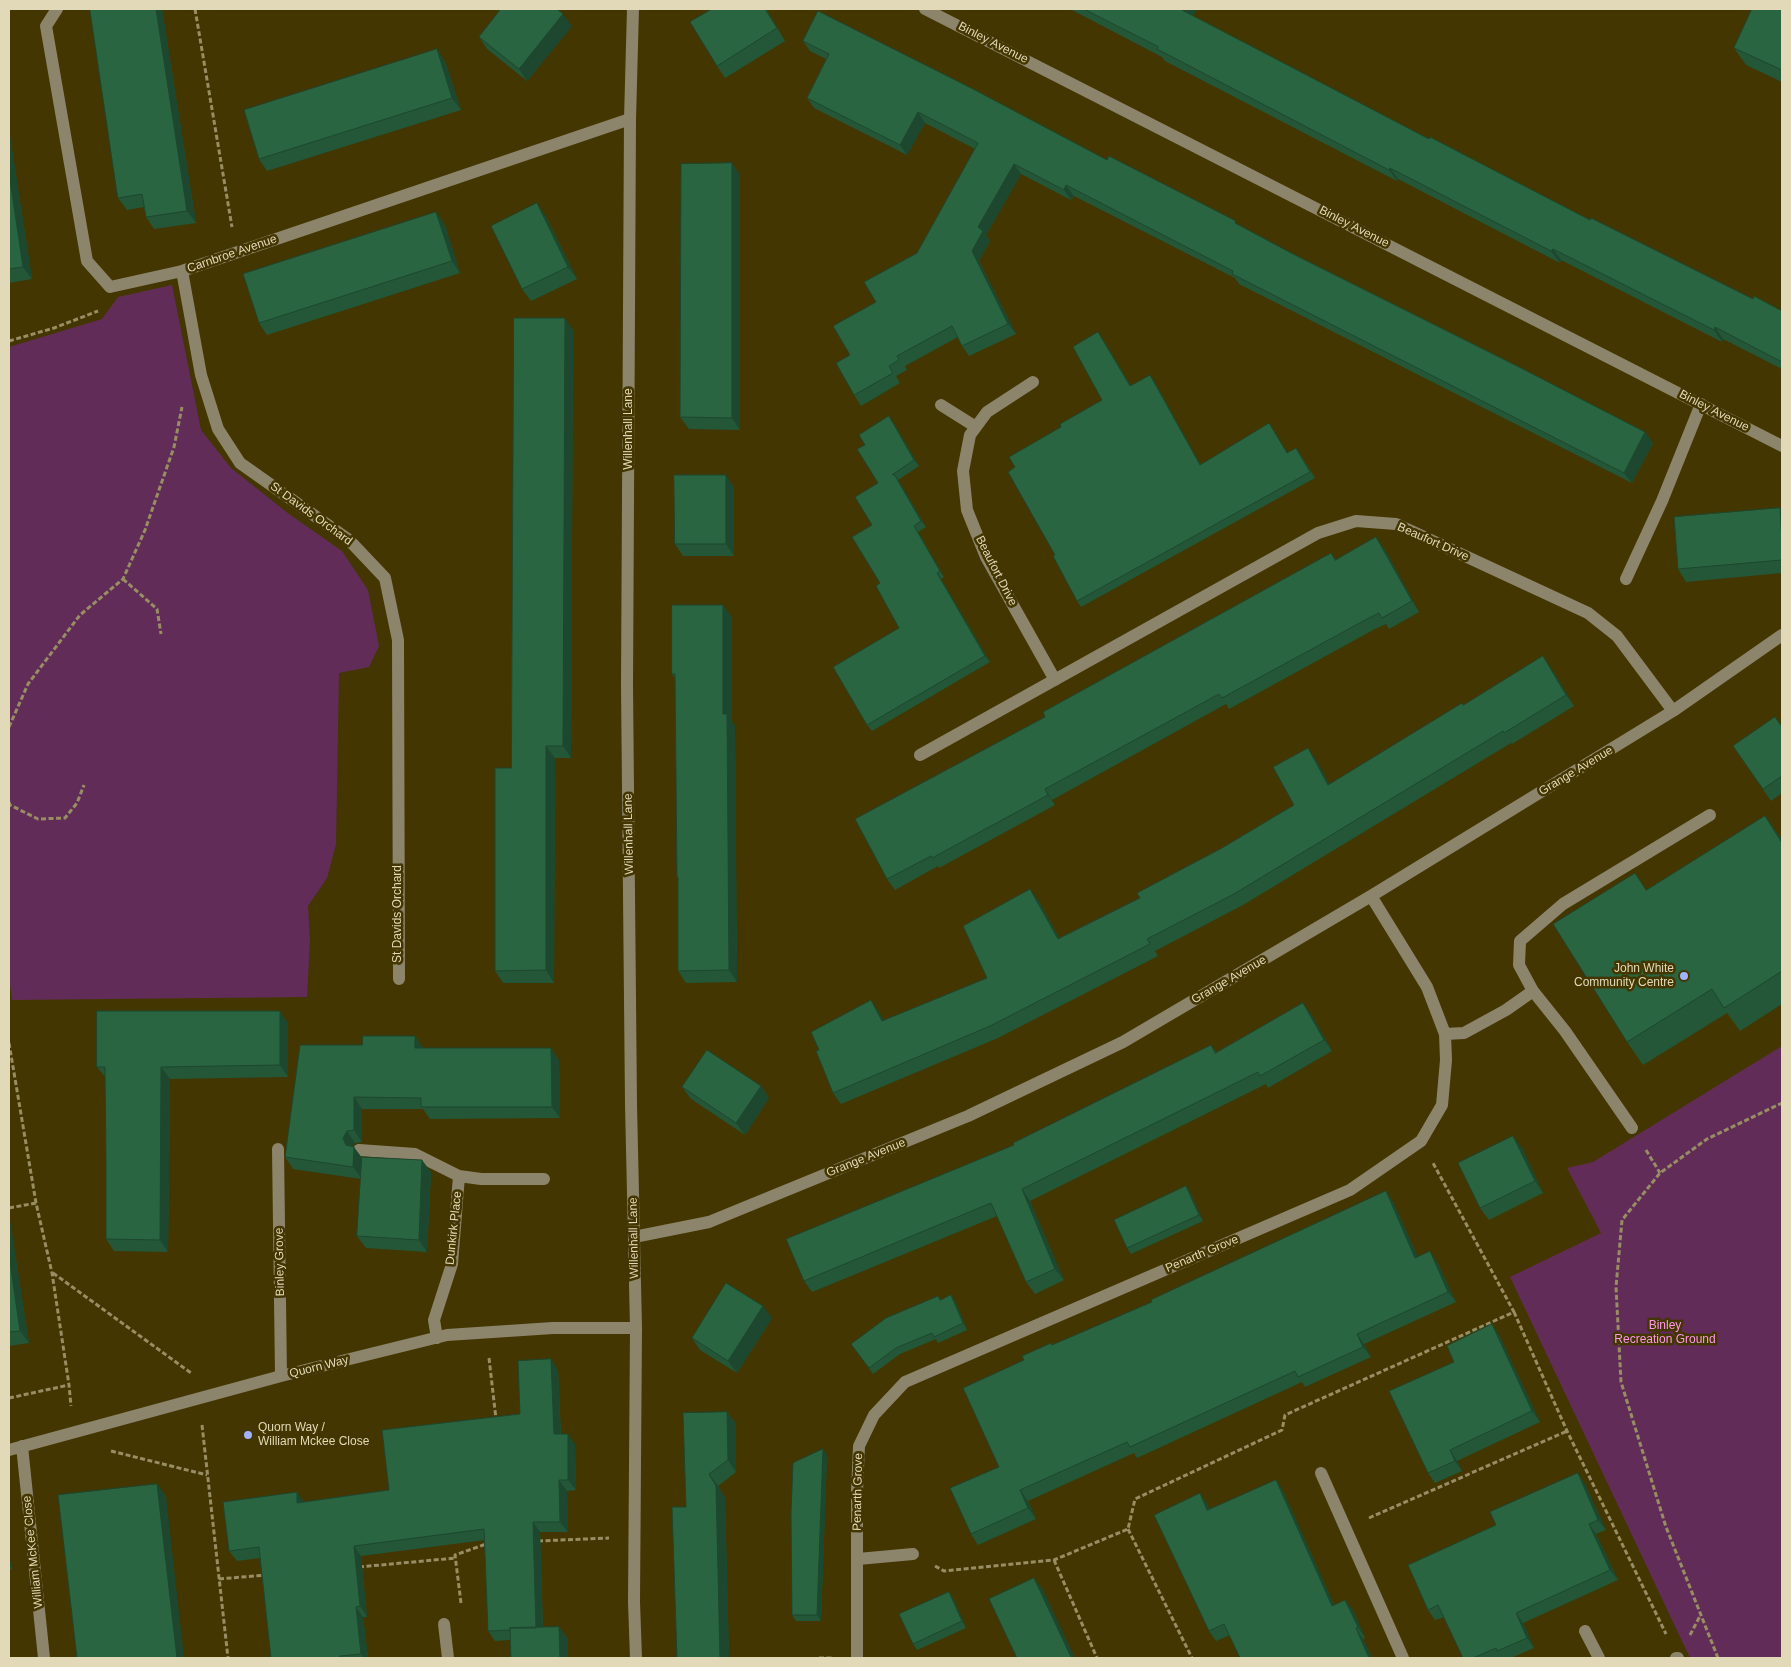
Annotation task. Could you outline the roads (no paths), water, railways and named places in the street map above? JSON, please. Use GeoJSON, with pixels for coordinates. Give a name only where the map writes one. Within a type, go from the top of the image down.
{"type":"FeatureCollection","features":[{"type":"Feature","properties":{"kind":"street","name":"Carnbroe Avenue"},"geometry":{"type":"LineString","coordinates":[[57,9],[46,26],[87,261],[110,287],[182,272],[630,119]]}},
{"type":"Feature","properties":{"kind":"street","name":"Willenhall Lane"},"geometry":{"type":"LineString","coordinates":[[633,9],[630,119],[627,685],[636,1328],[636,1658]]}},
{"type":"Feature","properties":{"kind":"street","name":"Binley Avenue"},"geometry":{"type":"LineString","coordinates":[[924,9],[1782,446]]}},
{"type":"Feature","properties":{"kind":"street","name":"St Davids Orchard"},"geometry":{"type":"LineString","coordinates":[[182,272],[200,375],[218,429],[240,463],[349,540],[385,578],[398,640],[398,979]]}},
{"type":"Feature","properties":{"kind":"street","name":"Beaufort Drive"},"geometry":{"type":"LineString","coordinates":[[1034,382],[987,412],[970,435],[963,471],[967,510],[986,557],[1055,680]]}},
{"type":"Feature","properties":{"kind":"street"},"geometry":{"type":"LineString","coordinates":[[1626,579],[1662,501],[1702,404]]}},
{"type":"Feature","properties":{"kind":"street"},"geometry":{"type":"LineString","coordinates":[[941,405],[976,427]]}},
{"type":"Feature","properties":{"kind":"street","name":"Beaufort Drive"},"geometry":{"type":"LineString","coordinates":[[920,755],[1318,533],[1356,521],[1396,524],[1588,613],[1617,636],[1673,712]]}},
{"type":"Feature","properties":{"kind":"street","name":"Grange Avenue"},"geometry":{"type":"LineString","coordinates":[[634,1237],[709,1222],[968,1116],[1123,1042],[1371,896],[1673,712],[1782,635]]}},
{"type":"Feature","properties":{"kind":"street"},"geometry":{"type":"LineString","coordinates":[[1632,1128],[1565,1031],[1533,991],[1519,965],[1520,942],[1563,904],[1710,815]]}},
{"type":"Feature","properties":{"kind":"street","name":"Penarth Grove"},"geometry":{"type":"LineString","coordinates":[[857,1658],[859,1446],[874,1416],[905,1382],[1350,1190],[1421,1141],[1442,1105],[1446,1060],[1445,1034],[1427,987],[1371,896]]}},
{"type":"Feature","properties":{"kind":"street"},"geometry":{"type":"LineString","coordinates":[[1445,1034],[1464,1033],[1506,1010],[1533,991]]}},
{"type":"Feature","properties":{"kind":"street","name":"Binley Grove"},"geometry":{"type":"LineString","coordinates":[[278,1149],[282,1376]]}},
{"type":"Feature","properties":{"kind":"street","name":"Dunkirk Place"},"geometry":{"type":"LineString","coordinates":[[359,1150],[415,1154],[459,1176],[481,1180],[544,1179]]}},
{"type":"Feature","properties":{"kind":"street","name":"Dunkirk Place"},"geometry":{"type":"LineString","coordinates":[[437,1338],[434,1320],[452,1264],[459,1176]]}},
{"type":"Feature","properties":{"kind":"street","name":"Quorn Way"},"geometry":{"type":"LineString","coordinates":[[9,1450],[282,1376],[448,1335],[554,1328],[636,1328]]}},
{"type":"Feature","properties":{"kind":"street","name":"William McKee Close"},"geometry":{"type":"LineString","coordinates":[[22,1446],[44,1658]]}},
{"type":"Feature","properties":{"kind":"street"},"geometry":{"type":"LineString","coordinates":[[1321,1473],[1403,1658]]}},
{"type":"Feature","properties":{"kind":"street"},"geometry":{"type":"LineString","coordinates":[[858,1559],[913,1554]]}},
{"type":"Feature","properties":{"kind":"street"},"geometry":{"type":"LineString","coordinates":[[444,1624],[448,1658]]}},
{"type":"Feature","properties":{"kind":"street"},"geometry":{"type":"LineString","coordinates":[[1585,1631],[1599,1658]]}},
{"type":"Feature","properties":{"kind":"place","name":"John White Community Centre"},"geometry":{"type":"Point","coordinates":[1684,976]}},
{"type":"Feature","properties":{"kind":"place","name":"Quorn Way / William Mckee Close"},"geometry":{"type":"Point","coordinates":[248,1435]}},
{"type":"Feature","properties":{"kind":"park label","name":"Binley Recreation Ground"},"geometry":{"type":"Point","coordinates":[1665,1333]}}]}
